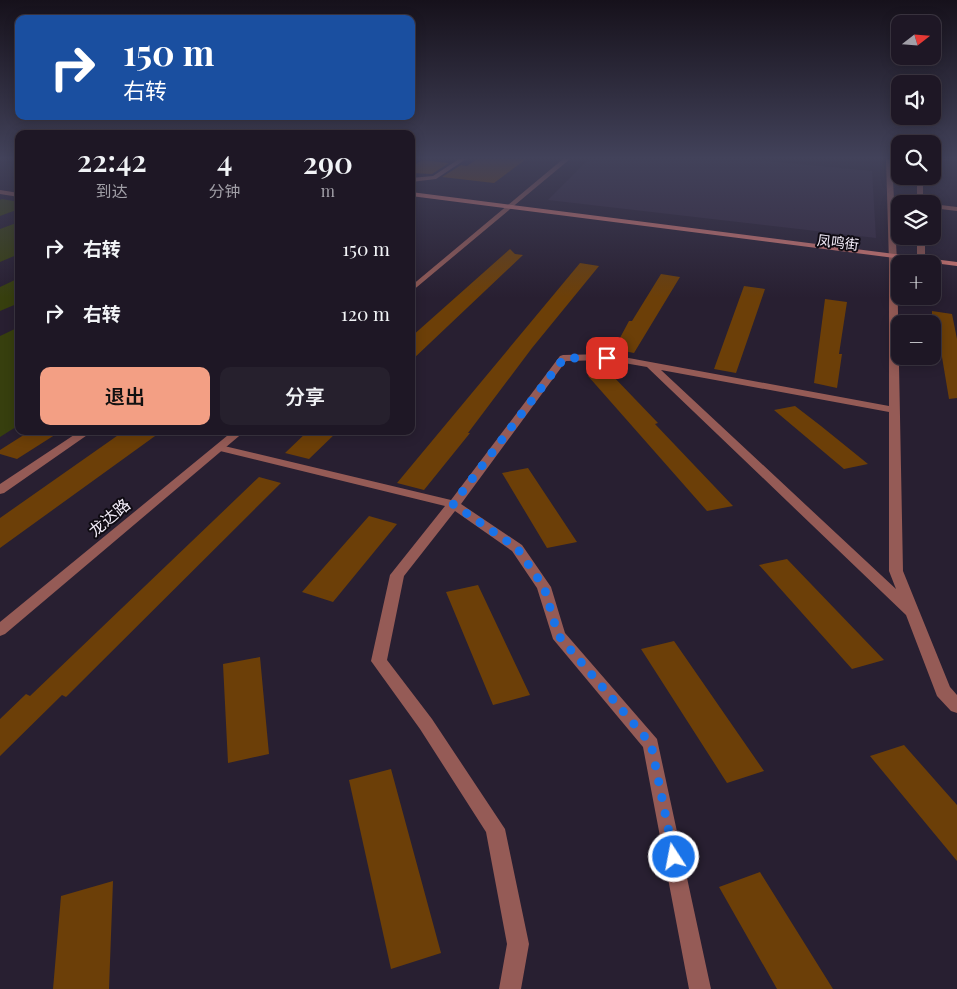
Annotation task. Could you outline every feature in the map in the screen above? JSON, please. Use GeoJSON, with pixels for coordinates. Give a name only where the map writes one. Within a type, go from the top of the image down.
{"type":"FeatureCollection","features":[{"type":"Feature","properties":{"kind":"main road","name":"凤鸣街"},"geometry":{"type":"LineString","coordinates":[[471,205],[509,209]]}},
{"type":"Feature","properties":{"kind":"main road","name":"凤鸣街"},"geometry":{"type":"LineString","coordinates":[[484,205],[891,259]]}},
{"type":"Feature","properties":{"kind":"main road","name":"凤鸣街"},"geometry":{"type":"LineString","coordinates":[[941,263],[957,264]]}},
{"type":"Feature","properties":{"kind":"main road"},"geometry":{"type":"LineString","coordinates":[[941,269],[957,271]]}},
{"type":"Feature","properties":{"kind":"street"},"geometry":{"type":"LineString","coordinates":[[415,287],[513,205]]}},
{"type":"Feature","properties":{"kind":"street"},"geometry":{"type":"LineString","coordinates":[[891,205],[893,255]]}},
{"type":"Feature","properties":{"kind":"street"},"geometry":{"type":"LineString","coordinates":[[941,207],[957,209]]}},
{"type":"Feature","properties":{"kind":"street"},"geometry":{"type":"LineString","coordinates":[[894,305],[896,571],[943,691],[957,706]]}},
{"type":"Feature","properties":{"kind":"street"},"geometry":{"type":"LineString","coordinates":[[510,989],[518,944],[495,829],[426,724],[379,661],[396,576],[564,358],[607,358],[895,410]]}},
{"type":"Feature","properties":{"kind":"street"},"geometry":{"type":"LineString","coordinates":[[650,365],[913,614]]}},
{"type":"Feature","properties":{"kind":"street"},"geometry":{"type":"LineString","coordinates":[[0,490],[82,435]]}},
{"type":"Feature","properties":{"kind":"street","name":"龙达路"},"geometry":{"type":"LineString","coordinates":[[0,630],[235,435]]}},
{"type":"Feature","properties":{"kind":"street"},"geometry":{"type":"LineString","coordinates":[[220,448],[453,504],[517,548],[544,587],[558,635],[651,744],[700,989]]}},
{"type":"Feature","properties":{"kind":"shaded area"},"geometry":{"type":"Polygon","coordinates":[[[592,205],[874,205],[876,238],[592,205]]]}},
{"type":"Feature","properties":{"kind":"green space"},"geometry":{"type":"Polygon","coordinates":[[[0,205],[15,205],[15,210],[0,216],[0,205]]]}},
{"type":"Feature","properties":{"kind":"green space"},"geometry":{"type":"Polygon","coordinates":[[[15,223],[15,256],[0,262],[0,229],[15,223]]]}},
{"type":"Feature","properties":{"kind":"green space"},"geometry":{"type":"Polygon","coordinates":[[[15,280],[15,305],[0,311],[0,287],[15,280]]]}},
{"type":"Feature","properties":{"kind":"green space"},"geometry":{"type":"Polygon","coordinates":[[[15,329],[15,428],[0,437],[0,336],[15,329]]]}},
{"type":"Feature","properties":{"kind":"building"},"geometry":{"type":"Polygon","coordinates":[[[510,249],[515,254],[523,255],[415,357],[415,333],[510,249]]]}},
{"type":"Feature","properties":{"kind":"building"},"geometry":{"type":"Polygon","coordinates":[[[580,263],[599,266],[532,348],[468,433],[470,433],[424,490],[397,483],[580,263]]]}},
{"type":"Feature","properties":{"kind":"building"},"geometry":{"type":"Polygon","coordinates":[[[661,274],[680,277],[634,353],[614,349],[629,321],[632,321],[661,274]]]}},
{"type":"Feature","properties":{"kind":"building"},"geometry":{"type":"Polygon","coordinates":[[[744,286],[765,289],[736,373],[714,369],[744,286]]]}},
{"type":"Feature","properties":{"kind":"building"},"geometry":{"type":"Polygon","coordinates":[[[825,299],[847,302],[839,354],[842,354],[837,388],[814,383],[825,299]]]}},
{"type":"Feature","properties":{"kind":"building"},"geometry":{"type":"Polygon","coordinates":[[[932,311],[952,314],[957,339],[957,398],[949,399],[941,351],[941,315],[932,315],[932,311]]]}},
{"type":"Feature","properties":{"kind":"building"},"geometry":{"type":"Polygon","coordinates":[[[610,373],[658,423],[655,424],[733,506],[707,511],[588,376],[610,373]]]}},
{"type":"Feature","properties":{"kind":"building"},"geometry":{"type":"Polygon","coordinates":[[[795,406],[868,464],[844,469],[774,410],[795,406]]]}},
{"type":"Feature","properties":{"kind":"building"},"geometry":{"type":"Polygon","coordinates":[[[24,435],[55,435],[17,459],[0,454],[0,450],[24,435]]]}},
{"type":"Feature","properties":{"kind":"building"},"geometry":{"type":"Polygon","coordinates":[[[118,435],[156,435],[0,548],[0,518],[118,435]]]}},
{"type":"Feature","properties":{"kind":"building"},"geometry":{"type":"Polygon","coordinates":[[[304,435],[334,435],[309,459],[285,453],[304,435]]]}},
{"type":"Feature","properties":{"kind":"building"},"geometry":{"type":"Polygon","coordinates":[[[528,468],[577,542],[547,548],[502,473],[528,468]]]}},
{"type":"Feature","properties":{"kind":"building"},"geometry":{"type":"Polygon","coordinates":[[[259,477],[281,483],[66,697],[62,695],[0,756],[0,719],[26,694],[30,696],[259,477]]]}},
{"type":"Feature","properties":{"kind":"building"},"geometry":{"type":"Polygon","coordinates":[[[369,516],[397,524],[333,602],[302,592],[369,516]]]}},
{"type":"Feature","properties":{"kind":"building"},"geometry":{"type":"Polygon","coordinates":[[[787,559],[884,660],[852,669],[759,565],[787,559]]]}},
{"type":"Feature","properties":{"kind":"building"},"geometry":{"type":"Polygon","coordinates":[[[478,585],[530,695],[493,705],[446,592],[478,585]]]}},
{"type":"Feature","properties":{"kind":"building"},"geometry":{"type":"Polygon","coordinates":[[[674,641],[764,771],[727,783],[641,649],[674,641]]]}},
{"type":"Feature","properties":{"kind":"building"},"geometry":{"type":"Polygon","coordinates":[[[260,657],[269,754],[228,763],[223,664],[260,657]]]}},
{"type":"Feature","properties":{"kind":"building"},"geometry":{"type":"Polygon","coordinates":[[[904,745],[957,805],[957,861],[870,756],[904,745]]]}},
{"type":"Feature","properties":{"kind":"building"},"geometry":{"type":"Polygon","coordinates":[[[391,769],[441,953],[391,969],[349,780],[391,769]]]}},
{"type":"Feature","properties":{"kind":"building"},"geometry":{"type":"Polygon","coordinates":[[[760,872],[833,989],[777,989],[719,887],[760,872]]]}},
{"type":"Feature","properties":{"kind":"building"},"geometry":{"type":"Polygon","coordinates":[[[113,881],[109,989],[53,989],[61,896],[113,881]]]}},
{"type":"Feature","properties":{"kind":"route"},"geometry":{"type":"LineString","coordinates":[[607,358],[564,358],[453,504],[517,548],[544,587],[558,635],[651,744],[674,857]]}}]}
